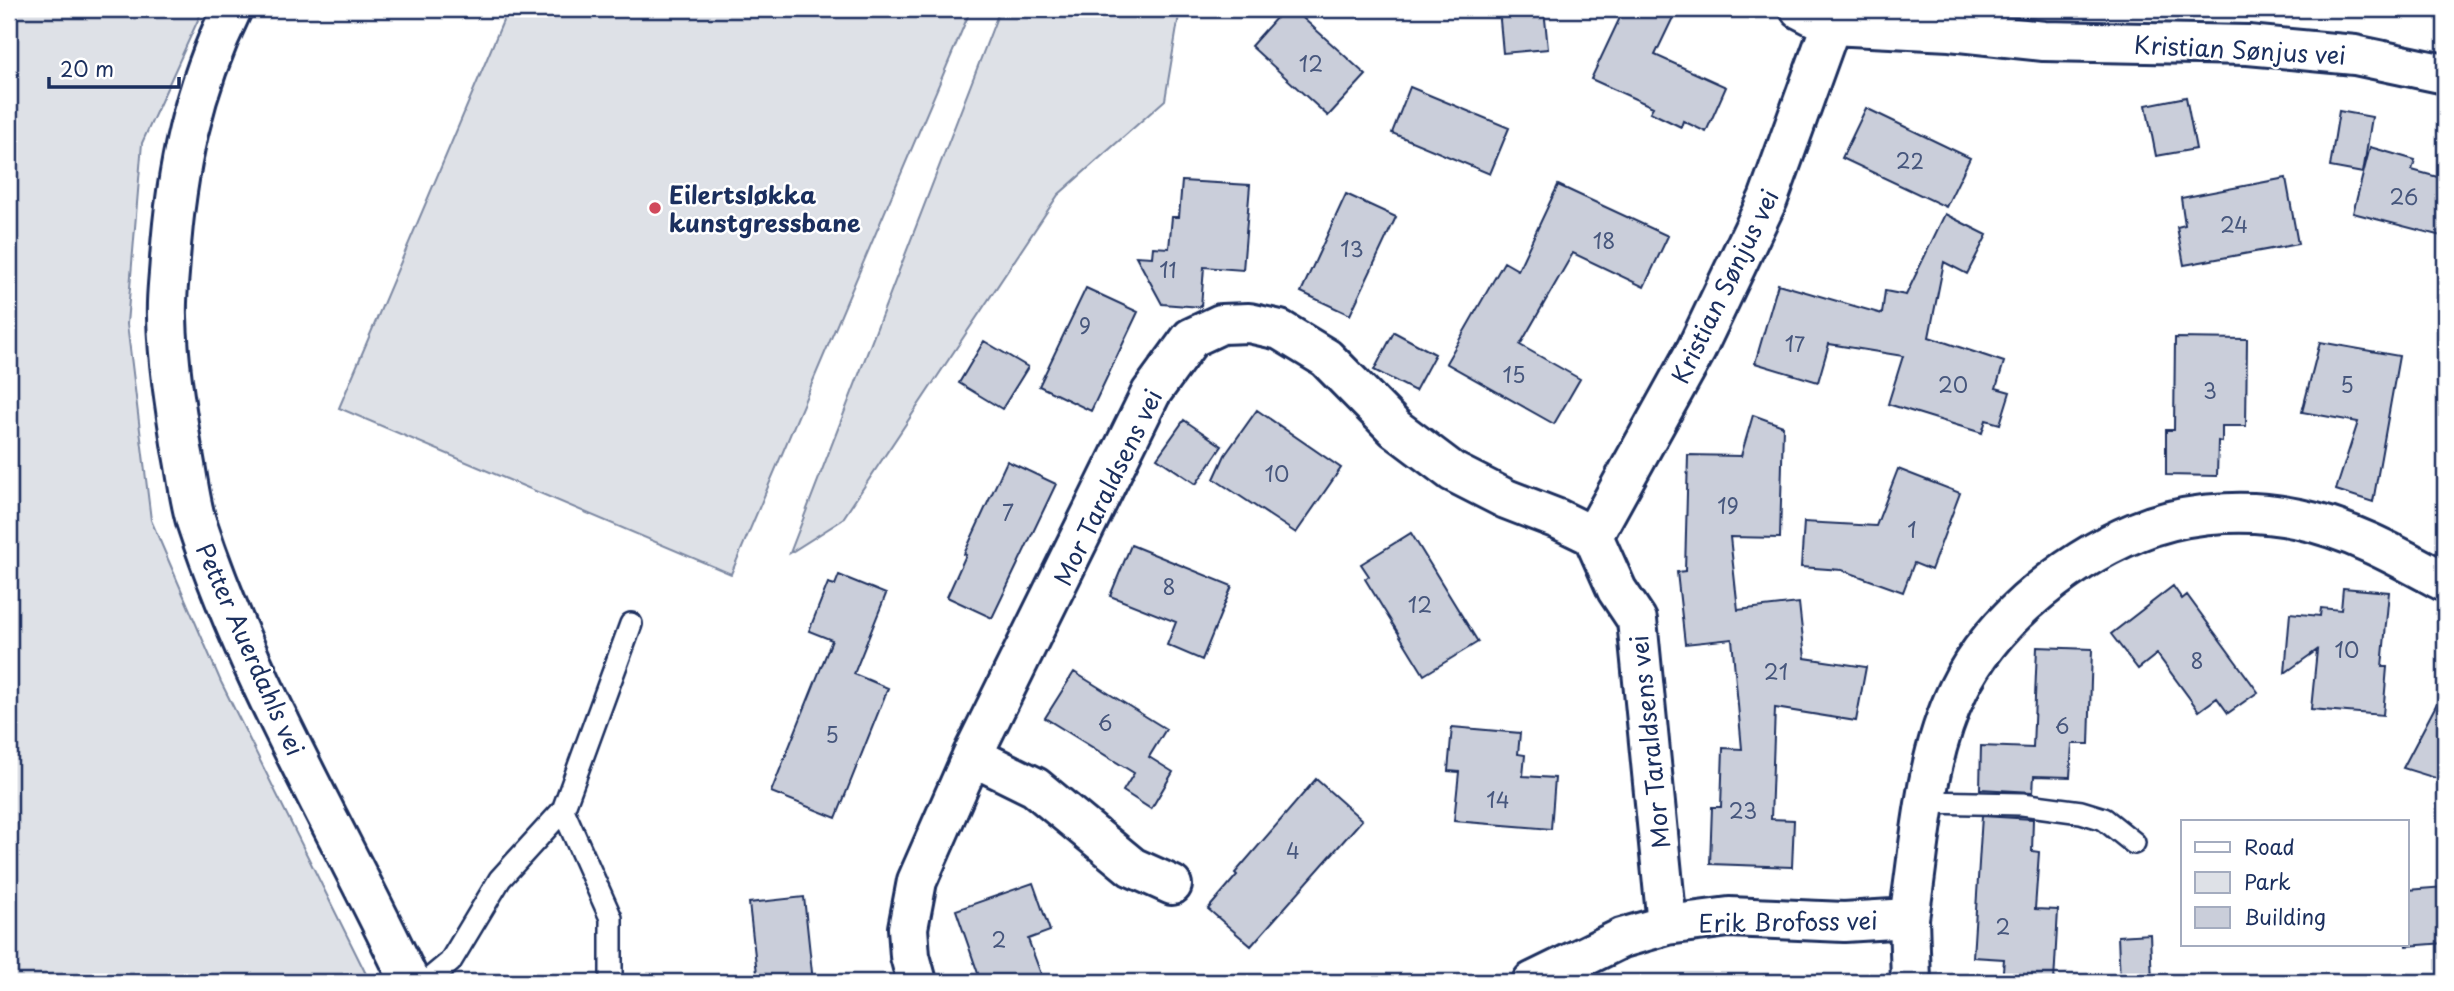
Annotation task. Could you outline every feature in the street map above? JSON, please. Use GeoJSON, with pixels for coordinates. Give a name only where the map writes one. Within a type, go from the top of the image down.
{"type":"FeatureCollection","features":[{"type":"Feature","properties":{"kind":"street","name":"Petter Auerdahls vei"},"geometry":{"type":"LineString","coordinates":[[232,9],[216,42],[190,121],[174,202],[167,315],[174,400],[195,519],[269,703],[374,905],[410,982]]}},
{"type":"Feature","properties":{"kind":"street","name":"Kristian Sønjus vei"},"geometry":{"type":"LineString","coordinates":[[1593,536],[1696,350],[1768,199],[1815,17],[1952,20],[2043,41],[2248,45],[2355,55],[2445,74]]}},
{"type":"Feature","properties":{"kind":"street","name":"Mor Taraldsens vei"},"geometry":{"type":"LineString","coordinates":[[917,982],[910,956],[908,928],[918,881],[972,755],[1151,393],[1191,338],[1222,324],[1249,323],[1280,330],[1326,358],[1396,429],[1453,472],[1506,499],[1593,536],[1617,590],[1637,620],[1667,925]]}},
{"type":"Feature","properties":{"kind":"street"},"geometry":{"type":"LineString","coordinates":[[1909,918],[1925,802],[1937,745],[1957,692],[1976,657],[2006,621],[2053,579],[2108,547],[2152,526],[2191,517],[2249,512],[2300,519],[2345,533],[2382,548],[2445,582]]}},
{"type":"Feature","properties":{"kind":"street"},"geometry":{"type":"LineString","coordinates":[[972,755],[1035,787],[1132,867],[1172,885]]}},
{"type":"Feature","properties":{"kind":"street","name":"Erik Brofoss vei"},"geometry":{"type":"LineString","coordinates":[[1532,982],[1622,938],[1667,925],[1729,917],[1844,922],[1909,918],[1911,982]]}},
{"type":"Feature","properties":{"kind":"lane"},"geometry":{"type":"LineString","coordinates":[[426,982],[450,962],[500,879],[563,810],[631,624]]}},
{"type":"Feature","properties":{"kind":"lane"},"geometry":{"type":"LineString","coordinates":[[1925,802],[2022,804],[2081,811],[2104,819],[2134,843]]}},
{"type":"Feature","properties":{"kind":"lane"},"geometry":{"type":"LineString","coordinates":[[563,810],[611,918],[611,982]]}},
{"type":"Feature","properties":{"kind":"green space"},"geometry":{"type":"Polygon","coordinates":[[[9,9],[203,9],[142,143],[127,324],[151,520],[221,682],[370,982],[9,982],[9,9]]]}},
{"type":"Feature","properties":{"kind":"green space","name":"Eilertsløkka kunstgressbane"},"geometry":{"type":"Polygon","coordinates":[[[508,9],[971,9],[731,574],[339,408],[508,9]]]}},
{"type":"Feature","properties":{"kind":"green space"},"geometry":{"type":"Polygon","coordinates":[[[1000,9],[1180,9],[1165,100],[1058,195],[842,520],[790,553],[1000,9]]]}},
{"type":"Feature","properties":{"kind":"building"},"geometry":{"type":"Polygon","coordinates":[[[1284,9],[1293,9],[1366,75],[1328,116],[1251,46],[1284,9]]]}},
{"type":"Feature","properties":{"kind":"building"},"geometry":{"type":"Polygon","coordinates":[[[1499,9],[1544,9],[1548,49],[1503,53],[1499,9]]]}},
{"type":"Feature","properties":{"kind":"building"},"geometry":{"type":"Polygon","coordinates":[[[1624,9],[1677,9],[1655,55],[1726,87],[1706,132],[1683,121],[1681,127],[1650,112],[1653,107],[1591,79],[1624,9]]]}},
{"type":"Feature","properties":{"kind":"building"},"geometry":{"type":"Polygon","coordinates":[[[1410,87],[1509,128],[1490,174],[1392,133],[1410,87]]]}},
{"type":"Feature","properties":{"kind":"building"},"geometry":{"type":"Polygon","coordinates":[[[2186,97],[2196,149],[2156,156],[2146,105],[2186,97]]]}},
{"type":"Feature","properties":{"kind":"building"},"geometry":{"type":"Polygon","coordinates":[[[1866,108],[1970,158],[1946,207],[1842,158],[1866,108]]]}},
{"type":"Feature","properties":{"kind":"building"},"geometry":{"type":"Polygon","coordinates":[[[2339,111],[2372,117],[2363,173],[2330,167],[2339,111]]]}},
{"type":"Feature","properties":{"kind":"building"},"geometry":{"type":"Polygon","coordinates":[[[2370,147],[2415,160],[2412,170],[2445,179],[2445,237],[2353,213],[2370,147]]]}},
{"type":"Feature","properties":{"kind":"building"},"geometry":{"type":"Polygon","coordinates":[[[2286,178],[2298,244],[2184,265],[2177,227],[2185,225],[2181,198],[2286,178]]]}},
{"type":"Feature","properties":{"kind":"building"},"geometry":{"type":"Polygon","coordinates":[[[1182,181],[1250,185],[1243,270],[1204,267],[1201,307],[1162,304],[1136,256],[1152,257],[1153,247],[1169,248],[1172,217],[1179,217],[1182,181]]]}},
{"type":"Feature","properties":{"kind":"building"},"geometry":{"type":"Polygon","coordinates":[[[1558,185],[1668,236],[1644,287],[1573,253],[1520,345],[1580,379],[1554,424],[1446,363],[1504,262],[1518,270],[1558,185]]]}},
{"type":"Feature","properties":{"kind":"building"},"geometry":{"type":"Polygon","coordinates":[[[1346,194],[1396,217],[1350,315],[1301,292],[1346,194]]]}},
{"type":"Feature","properties":{"kind":"building"},"geometry":{"type":"Polygon","coordinates":[[[1945,214],[1987,235],[1967,274],[1944,262],[1929,337],[2004,362],[1996,388],[2010,392],[2000,424],[1986,420],[1982,433],[1888,404],[1903,356],[1829,344],[1818,382],[1755,363],[1778,284],[1882,314],[1885,291],[1906,295],[1945,214]]]}},
{"type":"Feature","properties":{"kind":"building"},"geometry":{"type":"Polygon","coordinates":[[[1086,288],[1138,312],[1091,411],[1039,386],[1086,288]]]}},
{"type":"Feature","properties":{"kind":"building"},"geometry":{"type":"Polygon","coordinates":[[[1394,332],[1435,354],[1415,391],[1374,370],[1394,332]]]}},
{"type":"Feature","properties":{"kind":"building"},"geometry":{"type":"Polygon","coordinates":[[[2175,338],[2247,339],[2246,426],[2222,426],[2222,442],[2218,441],[2217,476],[2166,475],[2166,430],[2174,430],[2175,338]]]}},
{"type":"Feature","properties":{"kind":"building"},"geometry":{"type":"Polygon","coordinates":[[[984,341],[1028,367],[1002,409],[959,383],[984,341]]]}},
{"type":"Feature","properties":{"kind":"building"},"geometry":{"type":"Polygon","coordinates":[[[2320,342],[2399,356],[2373,502],[2336,490],[2358,422],[2302,412],[2320,342]]]}},
{"type":"Feature","properties":{"kind":"building"},"geometry":{"type":"Polygon","coordinates":[[[1257,410],[1341,468],[1296,533],[1214,479],[1225,455],[1257,410]]]}},
{"type":"Feature","properties":{"kind":"building"},"geometry":{"type":"Polygon","coordinates":[[[1753,415],[1783,426],[1780,538],[1730,537],[1738,610],[1799,603],[1805,658],[1866,667],[1856,721],[1775,708],[1771,819],[1794,820],[1792,867],[1710,864],[1712,807],[1721,807],[1723,748],[1742,749],[1732,639],[1685,644],[1677,572],[1685,571],[1688,455],[1741,456],[1753,415]]]}},
{"type":"Feature","properties":{"kind":"building"},"geometry":{"type":"Polygon","coordinates":[[[1184,420],[1222,446],[1196,484],[1157,458],[1184,420]]]}},
{"type":"Feature","properties":{"kind":"building"},"geometry":{"type":"Polygon","coordinates":[[[1007,461],[1056,484],[992,618],[947,597],[1007,461]]]}},
{"type":"Feature","properties":{"kind":"building"},"geometry":{"type":"Polygon","coordinates":[[[1898,469],[1960,493],[1931,570],[1914,563],[1903,592],[1842,570],[1801,567],[1804,522],[1876,526],[1898,469]]]}},
{"type":"Feature","properties":{"kind":"building"},"geometry":{"type":"Polygon","coordinates":[[[1411,533],[1478,642],[1424,675],[1365,579],[1369,576],[1361,564],[1411,533]]]}},
{"type":"Feature","properties":{"kind":"building"},"geometry":{"type":"Polygon","coordinates":[[[1131,545],[1232,586],[1202,660],[1167,645],[1176,622],[1110,596],[1131,545]]]}},
{"type":"Feature","properties":{"kind":"building"},"geometry":{"type":"Polygon","coordinates":[[[839,575],[886,594],[854,674],[888,688],[836,818],[771,792],[832,640],[809,631],[828,583],[835,585],[839,575]]]}},
{"type":"Feature","properties":{"kind":"building"},"geometry":{"type":"Polygon","coordinates":[[[2173,586],[2182,599],[2187,595],[2258,692],[2228,713],[2217,698],[2199,711],[2157,654],[2138,669],[2111,634],[2173,586]]]}},
{"type":"Feature","properties":{"kind":"building"},"geometry":{"type":"Polygon","coordinates":[[[2343,588],[2389,592],[2382,667],[2387,667],[2383,715],[2311,709],[2317,650],[2285,673],[2290,613],[2320,616],[2321,608],[2341,610],[2343,588]]]}},
{"type":"Feature","properties":{"kind":"building"},"geometry":{"type":"Polygon","coordinates":[[[2037,647],[2092,649],[2089,744],[2072,744],[2070,777],[2034,776],[2033,792],[1980,789],[1981,746],[2033,748],[2037,647]]]}},
{"type":"Feature","properties":{"kind":"building"},"geometry":{"type":"Polygon","coordinates":[[[1074,672],[1166,729],[1149,757],[1173,772],[1151,809],[1123,791],[1134,773],[1045,718],[1074,672]]]}},
{"type":"Feature","properties":{"kind":"building"},"geometry":{"type":"Polygon","coordinates":[[[2445,688],[2445,781],[2403,768],[2445,688]]]}},
{"type":"Feature","properties":{"kind":"building"},"geometry":{"type":"Polygon","coordinates":[[[1452,727],[1520,733],[1518,754],[1525,755],[1523,776],[1555,778],[1551,829],[1454,821],[1459,772],[1448,771],[1452,727]]]}},
{"type":"Feature","properties":{"kind":"building"},"geometry":{"type":"Polygon","coordinates":[[[1316,779],[1362,820],[1251,946],[1208,909],[1237,875],[1235,873],[1316,779]]]}},
{"type":"Feature","properties":{"kind":"building"},"geometry":{"type":"Polygon","coordinates":[[[1982,816],[2033,819],[2032,851],[2039,852],[2035,909],[2058,910],[2054,982],[2002,982],[2004,959],[1973,957],[1982,816]]]}},
{"type":"Feature","properties":{"kind":"building"},"geometry":{"type":"Polygon","coordinates":[[[1033,883],[1050,931],[1028,939],[1044,982],[981,982],[956,910],[1033,883]]]}},
{"type":"Feature","properties":{"kind":"building"},"geometry":{"type":"Polygon","coordinates":[[[2445,887],[2445,943],[2408,946],[2408,890],[2445,887]]]}},
{"type":"Feature","properties":{"kind":"building"},"geometry":{"type":"Polygon","coordinates":[[[804,897],[813,982],[758,982],[749,903],[804,897]]]}},
{"type":"Feature","properties":{"kind":"building"},"geometry":{"type":"Polygon","coordinates":[[[2150,934],[2152,982],[2120,982],[2118,936],[2150,934]]]}},
{"type":"Feature","properties":{"kind":"place","name":"Eilertsløkka kunstgressbane"},"geometry":{"type":"Point","coordinates":[655,208]}}]}
